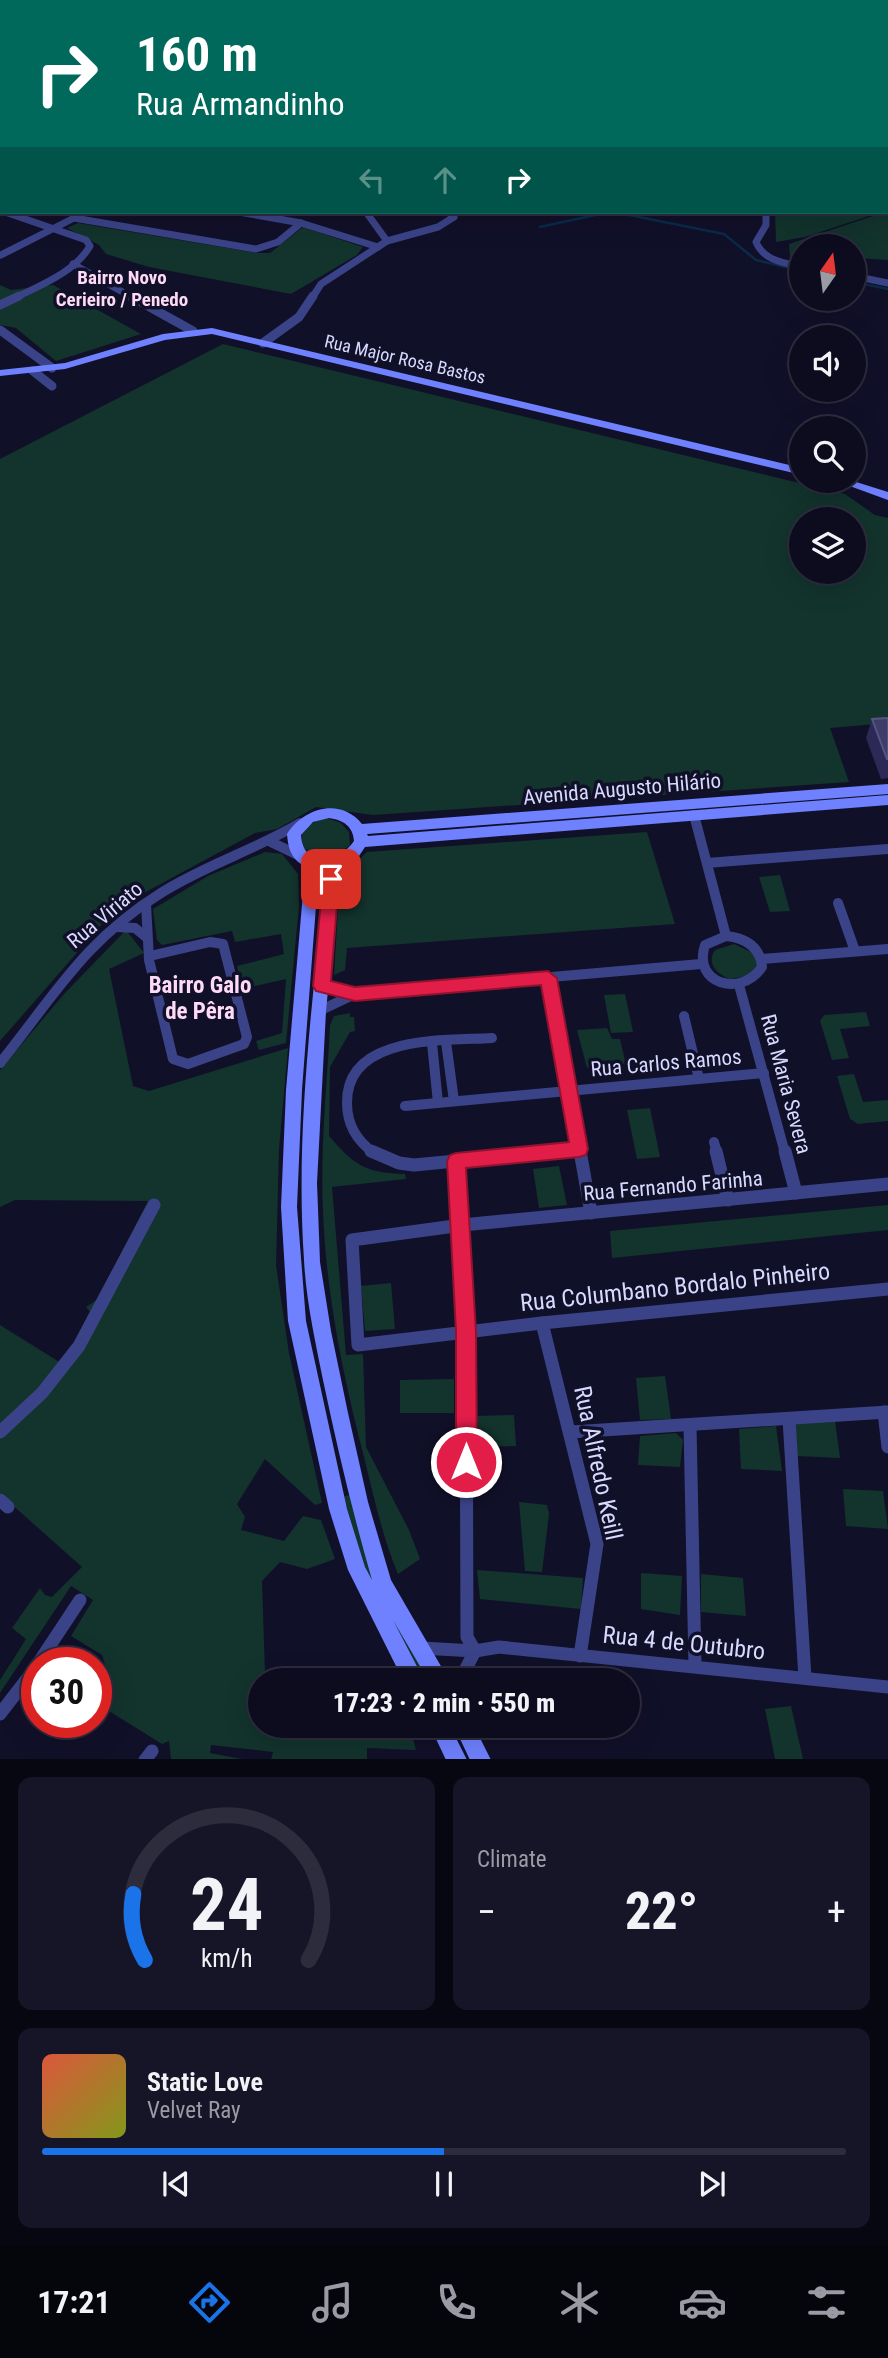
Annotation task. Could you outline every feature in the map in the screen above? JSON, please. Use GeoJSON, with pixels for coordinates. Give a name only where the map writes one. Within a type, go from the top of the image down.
{"type":"FeatureCollection","features":[{"type":"Feature","properties":{"kind":"main road","name":"Rua Major Rosa Bastos"},"geometry":{"type":"LineString","coordinates":[[0,373],[52,368],[193,331],[212,331],[789,469]]}},
{"type":"Feature","properties":{"kind":"main road"},"geometry":{"type":"LineString","coordinates":[[866,489],[888,496]]}},
{"type":"Feature","properties":{"kind":"main road","name":"Avenida Augusto Hilário"},"geometry":{"type":"LineString","coordinates":[[360,836],[888,789]]}},
{"type":"Feature","properties":{"kind":"main road","name":"Avenida Augusto Hilário"},"geometry":{"type":"LineString","coordinates":[[360,836],[888,800]]}},
{"type":"Feature","properties":{"kind":"main road"},"geometry":{"type":"LineString","coordinates":[[304,859],[333,865],[351,857],[360,836],[347,818],[338,814],[318,814],[297,827],[293,842],[304,859],[310,893],[294,1090],[289,1207],[297,1321],[338,1509],[358,1570],[408,1668]]}},
{"type":"Feature","properties":{"kind":"main road"},"geometry":{"type":"LineString","coordinates":[[333,865],[319,1012],[309,1183],[312,1262],[322,1331],[359,1502],[383,1584],[432,1668]]}},
{"type":"Feature","properties":{"kind":"main road"},"geometry":{"type":"LineString","coordinates":[[446,1738],[457,1759]]}},
{"type":"Feature","properties":{"kind":"main road"},"geometry":{"type":"LineString","coordinates":[[470,1738],[481,1759]]}},
{"type":"Feature","properties":{"kind":"street"},"geometry":{"type":"LineString","coordinates":[[0,305],[73,264],[87,254],[90,246],[86,240],[13,214]]}},
{"type":"Feature","properties":{"kind":"street"},"geometry":{"type":"LineString","coordinates":[[1,255],[55,230],[81,214]]}},
{"type":"Feature","properties":{"kind":"street"},"geometry":{"type":"LineString","coordinates":[[250,214],[314,223],[378,247]]}},
{"type":"Feature","properties":{"kind":"street"},"geometry":{"type":"LineString","coordinates":[[367,214],[387,241]]}},
{"type":"Feature","properties":{"kind":"street"},"geometry":{"type":"LineString","coordinates":[[263,344],[299,317],[321,284],[387,241],[438,227],[454,217],[450,214]]}},
{"type":"Feature","properties":{"kind":"street"},"geometry":{"type":"LineString","coordinates":[[766,214],[766,225],[756,242],[759,250],[774,261],[789,264]]}},
{"type":"Feature","properties":{"kind":"street"},"geometry":{"type":"LineString","coordinates":[[74,218],[257,250],[278,242],[301,223]]}},
{"type":"Feature","properties":{"kind":"street"},"geometry":{"type":"LineString","coordinates":[[73,264],[193,331]]}},
{"type":"Feature","properties":{"kind":"street"},"geometry":{"type":"LineString","coordinates":[[866,278],[888,283]]}},
{"type":"Feature","properties":{"kind":"street"},"geometry":{"type":"LineString","coordinates":[[0,330],[52,368]]}},
{"type":"Feature","properties":{"kind":"street"},"geometry":{"type":"LineString","coordinates":[[33,371],[52,386]]}},
{"type":"Feature","properties":{"kind":"street"},"geometry":{"type":"LineString","coordinates":[[694,815],[726,936]]}},
{"type":"Feature","properties":{"kind":"street","name":"Rua Viriato"},"geometry":{"type":"LineString","coordinates":[[0,1063],[52,991],[132,914],[198,872],[271,842],[304,821]]}},
{"type":"Feature","properties":{"kind":"street"},"geometry":{"type":"LineString","coordinates":[[271,842],[304,859]]}},
{"type":"Feature","properties":{"kind":"street"},"geometry":{"type":"LineString","coordinates":[[707,863],[888,849]]}},
{"type":"Feature","properties":{"kind":"street"},"geometry":{"type":"LineString","coordinates":[[838,903],[855,951]]}},
{"type":"Feature","properties":{"kind":"street"},"geometry":{"type":"LineString","coordinates":[[145,904],[146,937],[150,956],[173,1059],[188,1064],[244,1044],[247,1037],[223,944],[215,942],[150,956]]}},
{"type":"Feature","properties":{"kind":"street"},"geometry":{"type":"LineString","coordinates":[[132,914],[146,937]]}},
{"type":"Feature","properties":{"kind":"street"},"geometry":{"type":"LineString","coordinates":[[116,927],[135,928],[146,937]]}},
{"type":"Feature","properties":{"kind":"street"},"geometry":{"type":"LineString","coordinates":[[726,936],[753,945],[762,959],[760,973],[739,985],[720,983],[705,971],[701,964],[705,945],[726,936]]}},
{"type":"Feature","properties":{"kind":"street"},"geometry":{"type":"LineString","coordinates":[[762,959],[888,949]]}},
{"type":"Feature","properties":{"kind":"street"},"geometry":{"type":"LineString","coordinates":[[322,986],[355,994],[701,964]]}},
{"type":"Feature","properties":{"kind":"street"},"geometry":{"type":"LineString","coordinates":[[548,978],[591,1213]]}},
{"type":"Feature","properties":{"kind":"street","name":"Rua Maria Severa"},"geometry":{"type":"LineString","coordinates":[[739,985],[796,1193]]}},
{"type":"Feature","properties":{"kind":"street"},"geometry":{"type":"LineString","coordinates":[[319,1012],[355,994]]}},
{"type":"Feature","properties":{"kind":"street"},"geometry":{"type":"LineString","coordinates":[[684,1016],[698,1079]]}},
{"type":"Feature","properties":{"kind":"street"},"geometry":{"type":"LineString","coordinates":[[492,1038],[397,1046],[362,1065],[347,1087],[346,1119],[357,1140],[383,1159],[414,1164],[579,1149]]}},
{"type":"Feature","properties":{"kind":"street"},"geometry":{"type":"LineString","coordinates":[[0,1055],[15,1042]]}},
{"type":"Feature","properties":{"kind":"street"},"geometry":{"type":"LineString","coordinates":[[446,1042],[454,1101]]}},
{"type":"Feature","properties":{"kind":"street"},"geometry":{"type":"LineString","coordinates":[[432,1043],[438,1103]]}},
{"type":"Feature","properties":{"kind":"street","name":"Rua Carlos Ramos"},"geometry":{"type":"LineString","coordinates":[[405,1106],[764,1073]]}},
{"type":"Feature","properties":{"kind":"street"},"geometry":{"type":"LineString","coordinates":[[714,1142],[728,1200]]}},
{"type":"Feature","properties":{"kind":"street"},"geometry":{"type":"LineString","coordinates":[[456,1161],[462,1225],[466,1332],[467,1637],[475,1651],[466,1668]]}},
{"type":"Feature","properties":{"kind":"street","name":"Rua Fernando Farinha"},"geometry":{"type":"LineString","coordinates":[[466,1332],[358,1345],[352,1240],[462,1225],[888,1184]]}},
{"type":"Feature","properties":{"kind":"street"},"geometry":{"type":"LineString","coordinates":[[0,1432],[47,1387],[64,1366],[96,1314],[154,1205]]}},
{"type":"Feature","properties":{"kind":"street","name":"Rua Columbano Bordalo Pinheiro"},"geometry":{"type":"LineString","coordinates":[[466,1332],[888,1289]]}},
{"type":"Feature","properties":{"kind":"street","name":"Rua Alfredo Keill"},"geometry":{"type":"LineString","coordinates":[[542,1323],[597,1544],[580,1656]]}},
{"type":"Feature","properties":{"kind":"street"},"geometry":{"type":"LineString","coordinates":[[571,1432],[886,1412],[888,1447]]}},
{"type":"Feature","properties":{"kind":"street"},"geometry":{"type":"LineString","coordinates":[[789,1419],[805,1678]]}},
{"type":"Feature","properties":{"kind":"street"},"geometry":{"type":"LineString","coordinates":[[690,1426],[695,1666]]}},
{"type":"Feature","properties":{"kind":"street"},"geometry":{"type":"LineString","coordinates":[[49,1647],[80,1600]]}},
{"type":"Feature","properties":{"kind":"street","name":"Rua 4 de Outubro"},"geometry":{"type":"LineString","coordinates":[[421,1648],[475,1651],[499,1647],[888,1687]]}},
{"type":"Feature","properties":{"kind":"street"},"geometry":{"type":"LineString","coordinates":[[0,1714],[21,1686]]}},
{"type":"Feature","properties":{"kind":"green space"},"geometry":{"type":"Polygon","coordinates":[[[775,214],[875,214],[814,234],[789,234],[789,240],[776,242],[775,214]]]}},
{"type":"Feature","properties":{"kind":"green space"},"geometry":{"type":"Polygon","coordinates":[[[879,214],[888,214],[888,260],[866,259],[866,234],[819,234],[879,214]]]}},
{"type":"Feature","properties":{"kind":"green space"},"geometry":{"type":"Polygon","coordinates":[[[78,223],[258,253],[270,253],[303,227],[363,247],[357,255],[291,294],[149,267],[106,254],[99,245],[67,228],[78,223]]]}},
{"type":"Feature","properties":{"kind":"green space"},"geometry":{"type":"Polygon","coordinates":[[[0,285],[11,290],[53,285],[141,334],[56,361],[16,328],[0,325],[0,285]]]}},
{"type":"Feature","properties":{"kind":"green space"},"geometry":{"type":"Polygon","coordinates":[[[223,344],[789,480],[789,493],[845,494],[864,507],[789,507],[789,584],[866,584],[866,509],[875,515],[888,518],[888,723],[830,728],[849,782],[373,815],[316,807],[277,829],[255,833],[116,908],[0,1041],[0,459],[223,344]]]}},
{"type":"Feature","properties":{"kind":"green space"},"geometry":{"type":"Polygon","coordinates":[[[327,818],[341,823],[349,832],[350,845],[332,855],[321,856],[303,847],[302,835],[311,824],[327,818]]]}},
{"type":"Feature","properties":{"kind":"green space"},"geometry":{"type":"Polygon","coordinates":[[[647,832],[675,924],[347,948],[345,970],[334,975],[340,877],[367,852],[647,832]]]}},
{"type":"Feature","properties":{"kind":"green space"},"geometry":{"type":"Polygon","coordinates":[[[265,852],[282,854],[298,874],[299,906],[286,1043],[259,1050],[256,1041],[282,1033],[286,979],[242,989],[237,966],[284,954],[281,934],[235,942],[232,931],[162,945],[157,940],[153,909],[208,876],[265,852]]]}},
{"type":"Feature","properties":{"kind":"green space"},"geometry":{"type":"Polygon","coordinates":[[[780,875],[790,911],[770,912],[759,877],[780,875]]]}},
{"type":"Feature","properties":{"kind":"green space"},"geometry":{"type":"Polygon","coordinates":[[[126,930],[144,953],[109,969],[133,1086],[149,1091],[288,1048],[279,1149],[276,1265],[289,1353],[322,1503],[315,1505],[265,1459],[237,1504],[245,1517],[241,1530],[284,1541],[303,1516],[321,1520],[335,1559],[307,1569],[280,1562],[262,1581],[265,1668],[248,1668],[248,1738],[412,1738],[416,1750],[367,1748],[367,1759],[271,1759],[273,1752],[211,1745],[210,1753],[242,1759],[171,1759],[169,1741],[162,1744],[112,1713],[112,1647],[89,1647],[71,1636],[93,1600],[71,1586],[31,1647],[21,1647],[21,1661],[0,1693],[0,1680],[26,1639],[12,1628],[40,1588],[45,1595],[52,1597],[82,1567],[0,1494],[0,1325],[61,1363],[92,1314],[86,1307],[98,1299],[148,1201],[15,1200],[0,1207],[0,1070],[64,994],[126,930]]]}},
{"type":"Feature","properties":{"kind":"green space"},"geometry":{"type":"Polygon","coordinates":[[[734,944],[753,953],[757,965],[751,975],[730,979],[714,968],[712,960],[715,950],[734,944]]]}},
{"type":"Feature","properties":{"kind":"green space"},"geometry":{"type":"Polygon","coordinates":[[[625,994],[633,1032],[611,1033],[604,995],[625,994]]]}},
{"type":"Feature","properties":{"kind":"green space"},"geometry":{"type":"Polygon","coordinates":[[[866,1012],[870,1026],[840,1029],[849,1058],[832,1060],[820,1021],[824,1015],[866,1012]]]}},
{"type":"Feature","properties":{"kind":"green space"},"geometry":{"type":"Polygon","coordinates":[[[350,1013],[350,1017],[354,1017],[355,1031],[350,1032],[330,1067],[329,1136],[362,1166],[380,1172],[405,1174],[406,1179],[332,1187],[346,1355],[363,1354],[366,1447],[409,1530],[420,1559],[398,1574],[379,1516],[349,1396],[332,1304],[325,1242],[322,1164],[330,1025],[334,1016],[350,1013]]]}},
{"type":"Feature","properties":{"kind":"green space"},"geometry":{"type":"Polygon","coordinates":[[[607,1028],[612,1039],[620,1039],[626,1065],[587,1068],[577,1030],[607,1028]]]}},
{"type":"Feature","properties":{"kind":"green space"},"geometry":{"type":"Polygon","coordinates":[[[854,1074],[863,1102],[888,1100],[888,1121],[858,1124],[850,1119],[837,1076],[854,1074]]]}},
{"type":"Feature","properties":{"kind":"green space"},"geometry":{"type":"Polygon","coordinates":[[[650,1108],[660,1157],[637,1159],[627,1110],[650,1108]]]}},
{"type":"Feature","properties":{"kind":"green space"},"geometry":{"type":"Polygon","coordinates":[[[559,1166],[567,1205],[539,1208],[533,1169],[559,1166]]]}},
{"type":"Feature","properties":{"kind":"green space"},"geometry":{"type":"Polygon","coordinates":[[[888,1205],[888,1230],[612,1258],[610,1231],[888,1205]]]}},
{"type":"Feature","properties":{"kind":"green space"},"geometry":{"type":"Polygon","coordinates":[[[391,1283],[395,1329],[365,1331],[361,1286],[391,1283]]]}},
{"type":"Feature","properties":{"kind":"green space"},"geometry":{"type":"Polygon","coordinates":[[[665,1376],[671,1419],[640,1420],[636,1378],[665,1376]]]}},
{"type":"Feature","properties":{"kind":"green space"},"geometry":{"type":"Polygon","coordinates":[[[454,1379],[454,1413],[400,1413],[400,1380],[454,1379]]]}},
{"type":"Feature","properties":{"kind":"green space"},"geometry":{"type":"Polygon","coordinates":[[[514,1415],[516,1446],[478,1447],[477,1416],[514,1415]]]}},
{"type":"Feature","properties":{"kind":"green space"},"geometry":{"type":"Polygon","coordinates":[[[835,1421],[840,1458],[796,1456],[795,1422],[835,1421]]]}},
{"type":"Feature","properties":{"kind":"green space"},"geometry":{"type":"Polygon","coordinates":[[[776,1426],[782,1471],[741,1469],[739,1429],[776,1426]]]}},
{"type":"Feature","properties":{"kind":"green space"},"geometry":{"type":"Polygon","coordinates":[[[676,1433],[683,1440],[680,1467],[638,1465],[640,1436],[676,1433]]]}},
{"type":"Feature","properties":{"kind":"green space"},"geometry":{"type":"Polygon","coordinates":[[[843,1489],[883,1491],[888,1529],[846,1526],[843,1489]]]}},
{"type":"Feature","properties":{"kind":"green space"},"geometry":{"type":"Polygon","coordinates":[[[350,1495],[423,1668],[418,1668],[367,1574],[342,1497],[350,1495]]]}},
{"type":"Feature","properties":{"kind":"green space"},"geometry":{"type":"Polygon","coordinates":[[[519,1502],[547,1505],[549,1514],[542,1572],[525,1571],[519,1502]]]}},
{"type":"Feature","properties":{"kind":"green space"},"geometry":{"type":"Polygon","coordinates":[[[477,1570],[583,1578],[581,1609],[480,1599],[477,1570]]]}},
{"type":"Feature","properties":{"kind":"green space"},"geometry":{"type":"Polygon","coordinates":[[[641,1573],[682,1576],[680,1615],[641,1609],[641,1573]]]}},
{"type":"Feature","properties":{"kind":"green space"},"geometry":{"type":"Polygon","coordinates":[[[701,1574],[743,1578],[746,1616],[701,1612],[701,1574]]]}},
{"type":"Feature","properties":{"kind":"green space"},"geometry":{"type":"Polygon","coordinates":[[[791,1706],[803,1759],[775,1759],[765,1709],[791,1706]]]}},
{"type":"Feature","properties":{"kind":"building"},"geometry":{"type":"Polygon","coordinates":[[[888,718],[888,759],[887,759],[872,719],[888,718]]]}},
{"type":"Feature","properties":{"kind":"waterway"},"geometry":{"type":"LineString","coordinates":[[540,227],[600,214],[629,215],[724,234],[756,260],[789,268]]}},
{"type":"Feature","properties":{"kind":"waterway"},"geometry":{"type":"LineString","coordinates":[[866,284],[888,289]]}},
{"type":"Feature","properties":{"kind":"district","name":"Bairro Novo Cerieiro / Penedo"},"geometry":{"type":"Point","coordinates":[122,288]}},
{"type":"Feature","properties":{"kind":"district","name":"Bairro Galo de Pêra"},"geometry":{"type":"Point","coordinates":[200,998]}},
{"type":"Feature","properties":{"kind":"route"},"geometry":{"type":"LineString","coordinates":[[331,879],[322,986],[355,994],[548,978],[579,1149],[456,1161],[462,1225],[466,1332],[466,1462]]}}]}
